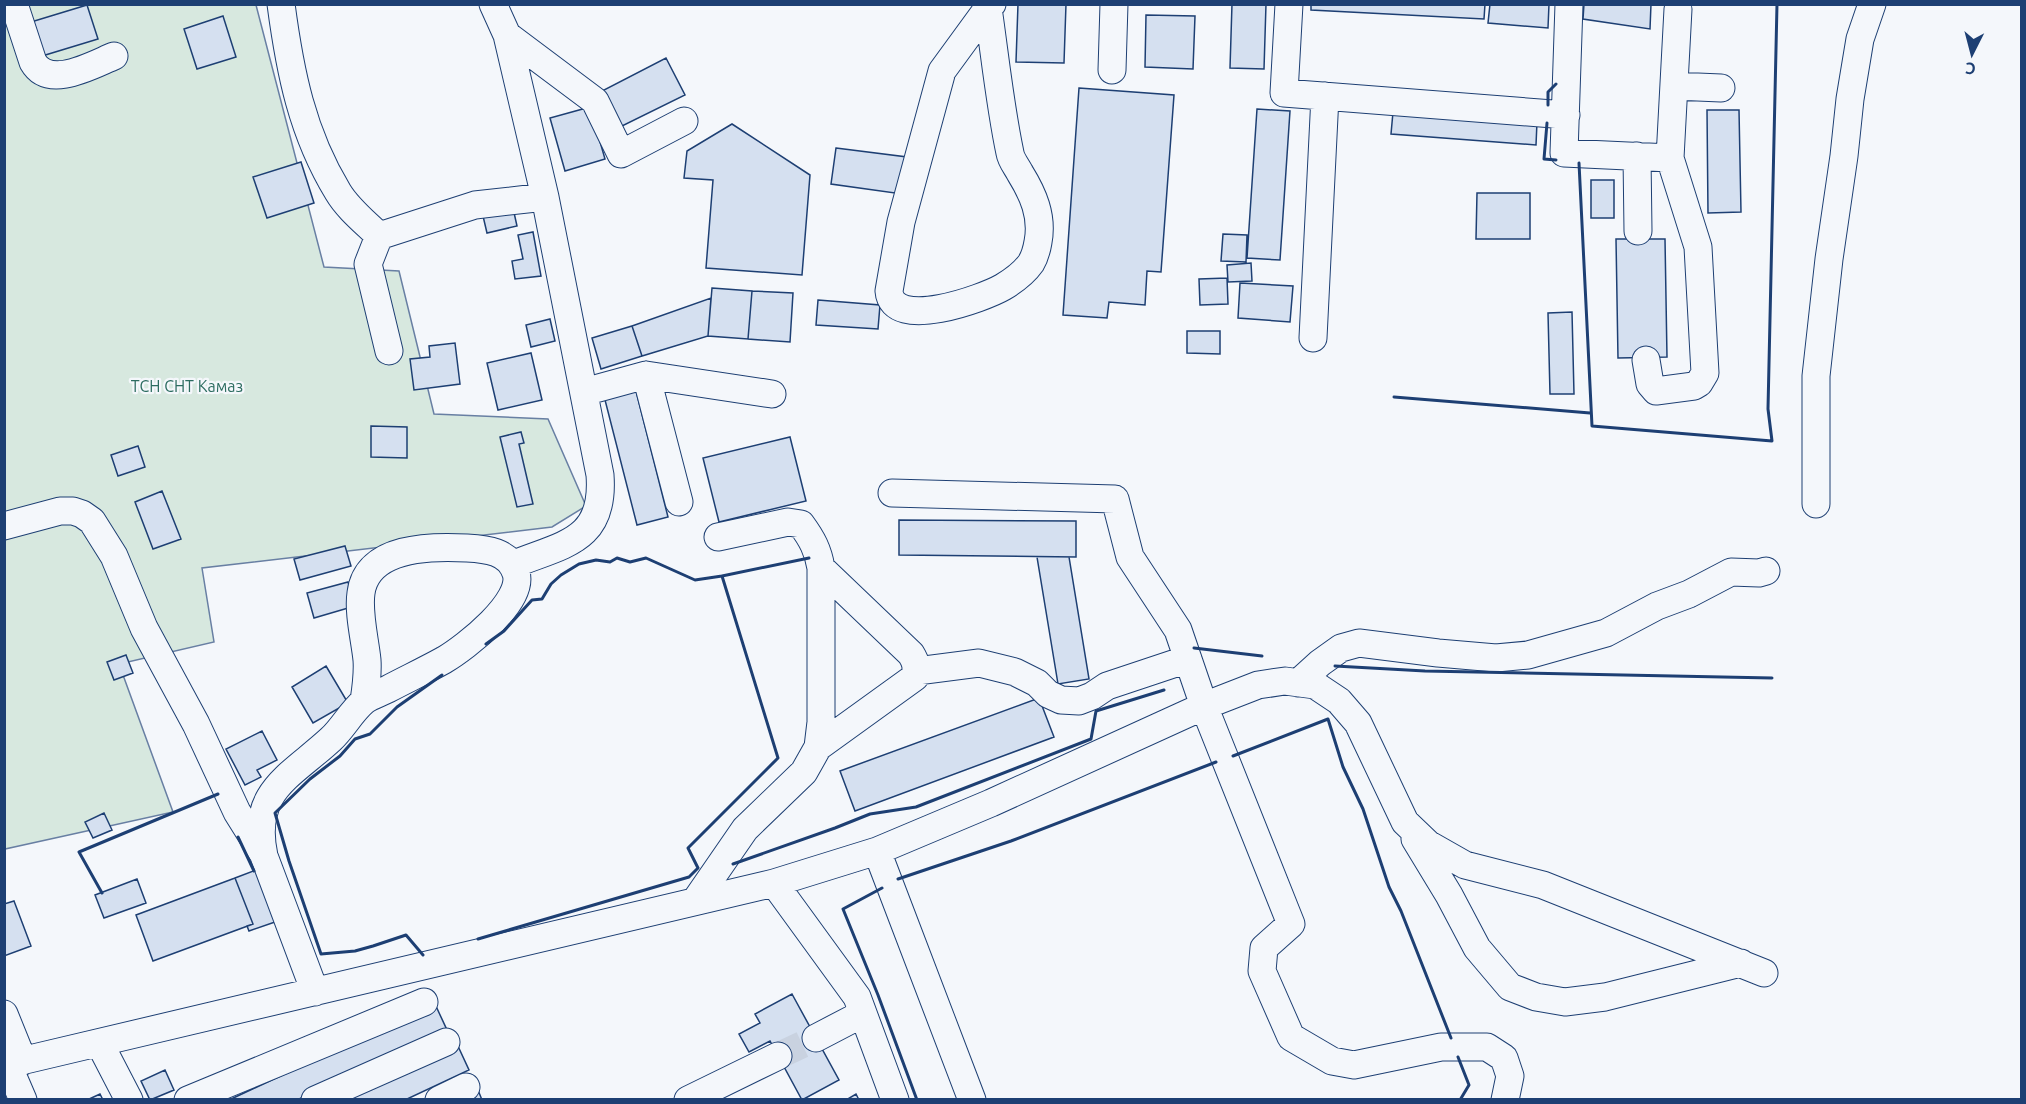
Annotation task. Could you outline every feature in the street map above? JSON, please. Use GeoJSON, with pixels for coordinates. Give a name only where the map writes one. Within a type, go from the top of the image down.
{"type":"FeatureCollection","features":[{"type":"Feature","properties":{"kind":"lane"},"geometry":{"type":"LineString","coordinates":[[14,4],[36,69],[44,74],[54,76],[66,74],[114,56]]}},
{"type":"Feature","properties":{"kind":"lane"},"geometry":{"type":"LineString","coordinates":[[281,4],[296,94],[314,146],[339,194],[378,237]]}},
{"type":"Feature","properties":{"kind":"lane"},"geometry":{"type":"LineString","coordinates":[[494,4],[507,35],[545,197],[600,475],[601,495],[597,514],[588,530],[572,540],[512,565]]}},
{"type":"Feature","properties":{"kind":"lane"},"geometry":{"type":"LineString","coordinates":[[1112,70],[1114,4]]}},
{"type":"Feature","properties":{"kind":"lane"},"geometry":{"type":"LineString","coordinates":[[1289,4],[1284,93],[1566,115]]}},
{"type":"Feature","properties":{"kind":"lane"},"geometry":{"type":"LineString","coordinates":[[1569,4],[1564,153],[1670,158]]}},
{"type":"Feature","properties":{"kind":"lane"},"geometry":{"type":"LineString","coordinates":[[1816,504],[1816,376],[1829,259],[1860,39],[1872,4]]}},
{"type":"Feature","properties":{"kind":"lane"},"geometry":{"type":"LineString","coordinates":[[990,6],[1010,156],[1030,189],[1039,213],[1038,241],[1032,262],[1020,275],[1003,287],[975,299],[924,311],[900,308],[892,301],[890,291],[899,233],[942,71],[990,6]]}},
{"type":"Feature","properties":{"kind":"lane"},"geometry":{"type":"LineString","coordinates":[[1646,360],[1650,384],[1656,391],[1694,386],[1699,383],[1705,373],[1698,247],[1670,158],[1678,9]]}},
{"type":"Feature","properties":{"kind":"lane"},"geometry":{"type":"LineString","coordinates":[[507,35],[594,101],[621,154],[684,122]]}},
{"type":"Feature","properties":{"kind":"lane"},"geometry":{"type":"LineString","coordinates":[[1674,86],[1721,88]]}},
{"type":"Feature","properties":{"kind":"lane"},"geometry":{"type":"LineString","coordinates":[[1313,338],[1325,96]]}},
{"type":"Feature","properties":{"kind":"lane"},"geometry":{"type":"LineString","coordinates":[[1638,156],[1638,231]]}},
{"type":"Feature","properties":{"kind":"lane"},"geometry":{"type":"LineString","coordinates":[[378,237],[475,204],[545,197]]}},
{"type":"Feature","properties":{"kind":"lane"},"geometry":{"type":"LineString","coordinates":[[378,237],[368,264],[389,351]]}},
{"type":"Feature","properties":{"kind":"lane"},"geometry":{"type":"LineString","coordinates":[[584,392],[646,375],[772,394]]}},
{"type":"Feature","properties":{"kind":"lane"},"geometry":{"type":"LineString","coordinates":[[646,375],[679,502]]}},
{"type":"Feature","properties":{"kind":"lane"},"geometry":{"type":"LineString","coordinates":[[892,493],[1115,499],[1130,557],[1178,630],[1204,706],[1291,924],[1264,948],[1262,971],[1291,1037],[1332,1061],[1354,1065],[1441,1047],[1487,1047],[1504,1058],[1510,1077],[1505,1100]]}},
{"type":"Feature","properties":{"kind":"lane"},"geometry":{"type":"LineString","coordinates":[[4,526],[73,511],[92,521],[114,556],[144,628],[196,724],[237,812],[264,856]]}},
{"type":"Feature","properties":{"kind":"lane"},"geometry":{"type":"LineString","coordinates":[[696,900],[746,829],[804,772],[818,747],[821,722],[821,568],[818,552],[812,539],[801,524],[788,522],[718,537]]}},
{"type":"Feature","properties":{"kind":"lane"},"geometry":{"type":"LineString","coordinates":[[315,992],[264,856],[260,836],[262,815],[268,800],[283,780],[333,738],[364,701],[447,658],[495,619],[512,598],[516,588],[517,577],[512,565],[495,552],[452,547],[412,550],[378,562],[368,572],[361,592],[367,663],[364,701]]}},
{"type":"Feature","properties":{"kind":"lane"},"geometry":{"type":"LineString","coordinates":[[818,747],[915,677],[916,671],[916,661],[911,654],[821,568]]}},
{"type":"Feature","properties":{"kind":"lane"},"geometry":{"type":"LineString","coordinates":[[1298,683],[1341,648],[1359,643],[1496,658],[1528,655],[1606,633],[1657,606],[1689,594],[1731,572],[1766,571]]}},
{"type":"Feature","properties":{"kind":"lane"},"geometry":{"type":"LineString","coordinates":[[916,671],[979,663],[1015,672],[1037,683],[1048,694],[1061,700],[1079,701],[1107,686],[1188,659]]}},
{"type":"Feature","properties":{"kind":"lane"},"geometry":{"type":"LineString","coordinates":[[12,1064],[774,883],[876,851],[991,803],[1204,706],[1258,685],[1285,681],[1315,685],[1339,701],[1358,723],[1406,822],[1449,894],[1477,948],[1510,987],[1536,997],[1565,1002],[1605,997],[1752,968],[1544,885],[1465,865],[1428,844],[1406,822]]}},
{"type":"Feature","properties":{"kind":"lane"},"geometry":{"type":"LineString","coordinates":[[876,851],[972,1100]]}},
{"type":"Feature","properties":{"kind":"lane"},"geometry":{"type":"LineString","coordinates":[[774,883],[856,997],[895,1100]]}},
{"type":"Feature","properties":{"kind":"lane"},"geometry":{"type":"LineString","coordinates":[[188,1100],[424,1002]]}},
{"type":"Feature","properties":{"kind":"lane"},"geometry":{"type":"LineString","coordinates":[[4,1014],[12,1064],[23,1100]]}},
{"type":"Feature","properties":{"kind":"lane"},"geometry":{"type":"LineString","coordinates":[[816,1038],[862,1014]]}},
{"type":"Feature","properties":{"kind":"lane"},"geometry":{"type":"LineString","coordinates":[[315,1100],[446,1042]]}},
{"type":"Feature","properties":{"kind":"lane"},"geometry":{"type":"LineString","coordinates":[[99,1044],[129,1100]]}},
{"type":"Feature","properties":{"kind":"lane"},"geometry":{"type":"LineString","coordinates":[[688,1100],[778,1056]]}},
{"type":"Feature","properties":{"kind":"lane"},"geometry":{"type":"LineString","coordinates":[[439,1100],[466,1088]]}},
{"type":"Feature","properties":{"kind":"green space","name":"ТСН СНТ Камаз"},"geometry":{"type":"Polygon","coordinates":[[[4,5],[256,5],[324,267],[399,271],[434,414],[548,419],[586,506],[552,527],[202,568],[214,642],[119,664],[173,812],[5,849],[4,5]]]}},
{"type":"Feature","properties":{"kind":"building"},"geometry":{"type":"Polygon","coordinates":[[[1018,4],[1066,4],[1064,63],[1016,62],[1018,4]]]}},
{"type":"Feature","properties":{"kind":"building"},"geometry":{"type":"Polygon","coordinates":[[[1232,4],[1266,4],[1264,69],[1230,68],[1232,4]]]}},
{"type":"Feature","properties":{"kind":"building"},"geometry":{"type":"Polygon","coordinates":[[[1311,4],[1485,4],[1484,19],[1311,10],[1311,4]]]}},
{"type":"Feature","properties":{"kind":"building"},"geometry":{"type":"Polygon","coordinates":[[[1490,4],[1549,4],[1548,28],[1488,23],[1490,4]]]}},
{"type":"Feature","properties":{"kind":"building"},"geometry":{"type":"Polygon","coordinates":[[[1584,4],[1651,4],[1650,29],[1583,19],[1584,4]]]}},
{"type":"Feature","properties":{"kind":"building"},"geometry":{"type":"Polygon","coordinates":[[[87,5],[98,39],[42,56],[31,22],[87,5]]]}},
{"type":"Feature","properties":{"kind":"building"},"geometry":{"type":"Polygon","coordinates":[[[1146,15],[1195,16],[1193,69],[1145,67],[1146,15]]]}},
{"type":"Feature","properties":{"kind":"building"},"geometry":{"type":"Polygon","coordinates":[[[223,16],[236,57],[197,69],[184,29],[223,16]]]}},
{"type":"Feature","properties":{"kind":"building"},"geometry":{"type":"Polygon","coordinates":[[[666,58],[685,95],[620,127],[602,91],[666,58]]]}},
{"type":"Feature","properties":{"kind":"building"},"geometry":{"type":"Polygon","coordinates":[[[1079,88],[1174,95],[1161,272],[1147,271],[1145,305],[1109,302],[1107,318],[1063,315],[1079,88]]]}},
{"type":"Feature","properties":{"kind":"building"},"geometry":{"type":"Polygon","coordinates":[[[590,107],[605,159],[565,171],[550,118],[590,107]]]}},
{"type":"Feature","properties":{"kind":"building"},"geometry":{"type":"Polygon","coordinates":[[[1257,109],[1290,111],[1280,260],[1247,258],[1257,109]]]}},
{"type":"Feature","properties":{"kind":"building"},"geometry":{"type":"Polygon","coordinates":[[[1707,110],[1739,110],[1741,212],[1708,213],[1707,110]]]}},
{"type":"Feature","properties":{"kind":"building"},"geometry":{"type":"Polygon","coordinates":[[[1393,112],[1537,122],[1536,145],[1391,134],[1393,112]]]}},
{"type":"Feature","properties":{"kind":"building"},"geometry":{"type":"Polygon","coordinates":[[[732,124],[810,175],[802,275],[706,268],[713,180],[684,178],[687,151],[732,124]]]}},
{"type":"Feature","properties":{"kind":"building"},"geometry":{"type":"Polygon","coordinates":[[[836,148],[907,157],[902,194],[831,184],[836,148]]]}},
{"type":"Feature","properties":{"kind":"building"},"geometry":{"type":"Polygon","coordinates":[[[301,162],[314,203],[267,218],[253,177],[301,162]]]}},
{"type":"Feature","properties":{"kind":"building"},"geometry":{"type":"Polygon","coordinates":[[[1591,180],[1614,180],[1614,218],[1591,218],[1591,180]]]}},
{"type":"Feature","properties":{"kind":"building"},"geometry":{"type":"Polygon","coordinates":[[[1477,193],[1530,193],[1530,239],[1476,239],[1477,193]]]}},
{"type":"Feature","properties":{"kind":"building"},"geometry":{"type":"Polygon","coordinates":[[[513,208],[517,226],[487,233],[483,216],[513,208]]]}},
{"type":"Feature","properties":{"kind":"building"},"geometry":{"type":"Polygon","coordinates":[[[533,232],[541,276],[515,279],[512,261],[523,259],[518,235],[533,232]]]}},
{"type":"Feature","properties":{"kind":"building"},"geometry":{"type":"Polygon","coordinates":[[[1223,234],[1247,235],[1246,262],[1221,261],[1223,234]]]}},
{"type":"Feature","properties":{"kind":"building"},"geometry":{"type":"Polygon","coordinates":[[[1616,239],[1665,239],[1667,357],[1618,358],[1616,239]]]}},
{"type":"Feature","properties":{"kind":"building"},"geometry":{"type":"Polygon","coordinates":[[[1251,263],[1252,281],[1228,282],[1227,265],[1251,263]]]}},
{"type":"Feature","properties":{"kind":"building"},"geometry":{"type":"Polygon","coordinates":[[[1227,278],[1228,304],[1200,305],[1199,279],[1227,278]]]}},
{"type":"Feature","properties":{"kind":"building"},"geometry":{"type":"Polygon","coordinates":[[[1240,283],[1293,286],[1290,322],[1238,318],[1240,283]]]}},
{"type":"Feature","properties":{"kind":"building"},"geometry":{"type":"Polygon","coordinates":[[[712,288],[752,291],[748,339],[708,336],[712,288]]]}},
{"type":"Feature","properties":{"kind":"building"},"geometry":{"type":"Polygon","coordinates":[[[752,291],[793,293],[790,342],[748,339],[752,291]]]}},
{"type":"Feature","properties":{"kind":"building"},"geometry":{"type":"Polygon","coordinates":[[[711,298],[708,336],[642,356],[632,326],[711,298]]]}},
{"type":"Feature","properties":{"kind":"building"},"geometry":{"type":"Polygon","coordinates":[[[818,300],[880,305],[878,329],[816,325],[818,300]]]}},
{"type":"Feature","properties":{"kind":"building"},"geometry":{"type":"Polygon","coordinates":[[[1572,312],[1574,394],[1550,394],[1548,313],[1572,312]]]}},
{"type":"Feature","properties":{"kind":"building"},"geometry":{"type":"Polygon","coordinates":[[[550,319],[555,341],[531,347],[526,325],[550,319]]]}},
{"type":"Feature","properties":{"kind":"building"},"geometry":{"type":"Polygon","coordinates":[[[632,326],[642,356],[601,369],[592,338],[632,326]]]}},
{"type":"Feature","properties":{"kind":"building"},"geometry":{"type":"Polygon","coordinates":[[[1187,331],[1220,331],[1220,354],[1187,353],[1187,331]]]}},
{"type":"Feature","properties":{"kind":"building"},"geometry":{"type":"Polygon","coordinates":[[[455,343],[460,384],[414,390],[410,359],[430,357],[429,346],[455,343]]]}},
{"type":"Feature","properties":{"kind":"building"},"geometry":{"type":"Polygon","coordinates":[[[531,353],[542,400],[498,410],[487,363],[531,353]]]}},
{"type":"Feature","properties":{"kind":"building"},"geometry":{"type":"Polygon","coordinates":[[[635,387],[668,517],[637,525],[604,396],[635,387]]]}},
{"type":"Feature","properties":{"kind":"building"},"geometry":{"type":"Polygon","coordinates":[[[371,426],[407,427],[407,458],[371,457],[371,426]]]}},
{"type":"Feature","properties":{"kind":"building"},"geometry":{"type":"Polygon","coordinates":[[[521,432],[524,443],[519,444],[533,504],[517,507],[500,437],[521,432]]]}},
{"type":"Feature","properties":{"kind":"building"},"geometry":{"type":"Polygon","coordinates":[[[790,437],[806,501],[719,522],[703,458],[790,437]]]}},
{"type":"Feature","properties":{"kind":"building"},"geometry":{"type":"Polygon","coordinates":[[[138,446],[145,467],[118,476],[111,455],[138,446]]]}},
{"type":"Feature","properties":{"kind":"building"},"geometry":{"type":"Polygon","coordinates":[[[162,491],[181,539],[153,549],[135,502],[162,491]]]}},
{"type":"Feature","properties":{"kind":"building"},"geometry":{"type":"Polygon","coordinates":[[[899,520],[1076,521],[1076,557],[899,555],[899,520]]]}},
{"type":"Feature","properties":{"kind":"building"},"geometry":{"type":"Polygon","coordinates":[[[345,546],[351,566],[300,580],[294,559],[345,546]]]}},
{"type":"Feature","properties":{"kind":"building"},"geometry":{"type":"Polygon","coordinates":[[[1037,557],[1069,557],[1089,679],[1058,684],[1037,557]]]}},
{"type":"Feature","properties":{"kind":"building"},"geometry":{"type":"Polygon","coordinates":[[[348,582],[355,606],[314,618],[307,593],[348,582]]]}},
{"type":"Feature","properties":{"kind":"building"},"geometry":{"type":"Polygon","coordinates":[[[126,655],[133,673],[114,680],[107,662],[126,655]]]}},
{"type":"Feature","properties":{"kind":"building"},"geometry":{"type":"Polygon","coordinates":[[[326,666],[348,703],[313,723],[292,687],[326,666]]]}},
{"type":"Feature","properties":{"kind":"building"},"geometry":{"type":"Polygon","coordinates":[[[1039,698],[1054,737],[855,811],[840,771],[1039,698]]]}},
{"type":"Feature","properties":{"kind":"building"},"geometry":{"type":"Polygon","coordinates":[[[262,731],[277,760],[257,770],[261,777],[245,785],[226,749],[262,731]]]}},
{"type":"Feature","properties":{"kind":"building"},"geometry":{"type":"Polygon","coordinates":[[[104,813],[112,830],[93,838],[85,822],[104,813]]]}},
{"type":"Feature","properties":{"kind":"building"},"geometry":{"type":"Polygon","coordinates":[[[256,870],[275,922],[249,931],[247,926],[253,924],[235,878],[256,870]]]}},
{"type":"Feature","properties":{"kind":"building"},"geometry":{"type":"Polygon","coordinates":[[[235,878],[253,924],[153,961],[136,915],[235,878]]]}},
{"type":"Feature","properties":{"kind":"building"},"geometry":{"type":"Polygon","coordinates":[[[137,879],[146,903],[104,918],[95,895],[137,879]]]}},
{"type":"Feature","properties":{"kind":"building"},"geometry":{"type":"Polygon","coordinates":[[[14,901],[31,946],[4,956],[4,904],[14,901]]]}},
{"type":"Feature","properties":{"kind":"building"},"geometry":{"type":"Polygon","coordinates":[[[792,994],[839,1080],[802,1100],[770,1041],[749,1052],[739,1034],[760,1023],[755,1014],[792,994]]]}},
{"type":"Feature","properties":{"kind":"building"},"geometry":{"type":"Polygon","coordinates":[[[435,1004],[447,1030],[297,1100],[229,1100],[435,1004]]]}},
{"type":"Feature","properties":{"kind":"building"},"geometry":{"type":"Polygon","coordinates":[[[457,1044],[469,1070],[405,1100],[337,1100],[457,1044]]]}},
{"type":"Feature","properties":{"kind":"building"},"geometry":{"type":"Polygon","coordinates":[[[165,1070],[174,1090],[150,1100],[141,1081],[165,1070]]]}},
{"type":"Feature","properties":{"kind":"building"},"geometry":{"type":"Polygon","coordinates":[[[478,1090],[482,1100],[459,1100],[478,1090]]]}},
{"type":"Feature","properties":{"kind":"building"},"geometry":{"type":"Polygon","coordinates":[[[100,1094],[103,1100],[87,1100],[100,1094]]]}},
{"type":"Feature","properties":{"kind":"building"},"geometry":{"type":"Polygon","coordinates":[[[856,1094],[859,1100],[846,1100],[856,1094]]]}},
{"type":"Feature","properties":{"kind":"tunnel"},"geometry":{"type":"LineString","coordinates":[[778,1056],[816,1038]]}},
{"type":"Feature","properties":{"kind":"wall"},"geometry":{"type":"LineString","coordinates":[[1579,163],[1592,426],[1772,441],[1768,409],[1777,4]]}},
{"type":"Feature","properties":{"kind":"wall"},"geometry":{"type":"LineString","coordinates":[[1548,105],[1548,92],[1556,84]]}},
{"type":"Feature","properties":{"kind":"wall"},"geometry":{"type":"LineString","coordinates":[[1547,123],[1544,159],[1556,160]]}},
{"type":"Feature","properties":{"kind":"wall"},"geometry":{"type":"LineString","coordinates":[[1394,397],[1590,413]]}},
{"type":"Feature","properties":{"kind":"wall"},"geometry":{"type":"LineString","coordinates":[[486,644],[504,631],[532,600],[542,599],[551,584],[561,575],[579,564],[596,560],[610,562],[617,558],[630,562],[646,558],[695,580],[722,576]]}},
{"type":"Feature","properties":{"kind":"wall"},"geometry":{"type":"LineString","coordinates":[[478,939],[689,877],[698,868],[688,848],[778,758],[722,576],[809,558]]}},
{"type":"Feature","properties":{"kind":"wall"},"geometry":{"type":"LineString","coordinates":[[1194,648],[1262,656]]}},
{"type":"Feature","properties":{"kind":"wall"},"geometry":{"type":"LineString","coordinates":[[1335,666],[1425,671],[1772,678]]}},
{"type":"Feature","properties":{"kind":"wall"},"geometry":{"type":"LineString","coordinates":[[423,955],[406,935],[355,951],[321,954],[275,813],[310,779],[340,756],[355,739],[370,734],[397,707],[442,675]]}},
{"type":"Feature","properties":{"kind":"wall"},"geometry":{"type":"LineString","coordinates":[[733,864],[870,814],[916,807],[1091,739],[1096,711],[1164,690]]}},
{"type":"Feature","properties":{"kind":"wall"},"geometry":{"type":"LineString","coordinates":[[1233,756],[1328,719],[1343,767],[1363,809],[1389,887],[1401,911],[1451,1038]]}},
{"type":"Feature","properties":{"kind":"wall"},"geometry":{"type":"LineString","coordinates":[[898,879],[1011,841],[1216,762]]}},
{"type":"Feature","properties":{"kind":"wall"},"geometry":{"type":"LineString","coordinates":[[102,893],[79,852],[218,794]]}},
{"type":"Feature","properties":{"kind":"wall"},"geometry":{"type":"LineString","coordinates":[[238,837],[254,871]]}},
{"type":"Feature","properties":{"kind":"wall"},"geometry":{"type":"LineString","coordinates":[[882,888],[843,909],[917,1100]]}},
{"type":"Feature","properties":{"kind":"wall"},"geometry":{"type":"LineString","coordinates":[[1458,1057],[1469,1085],[1460,1100]]}}]}
